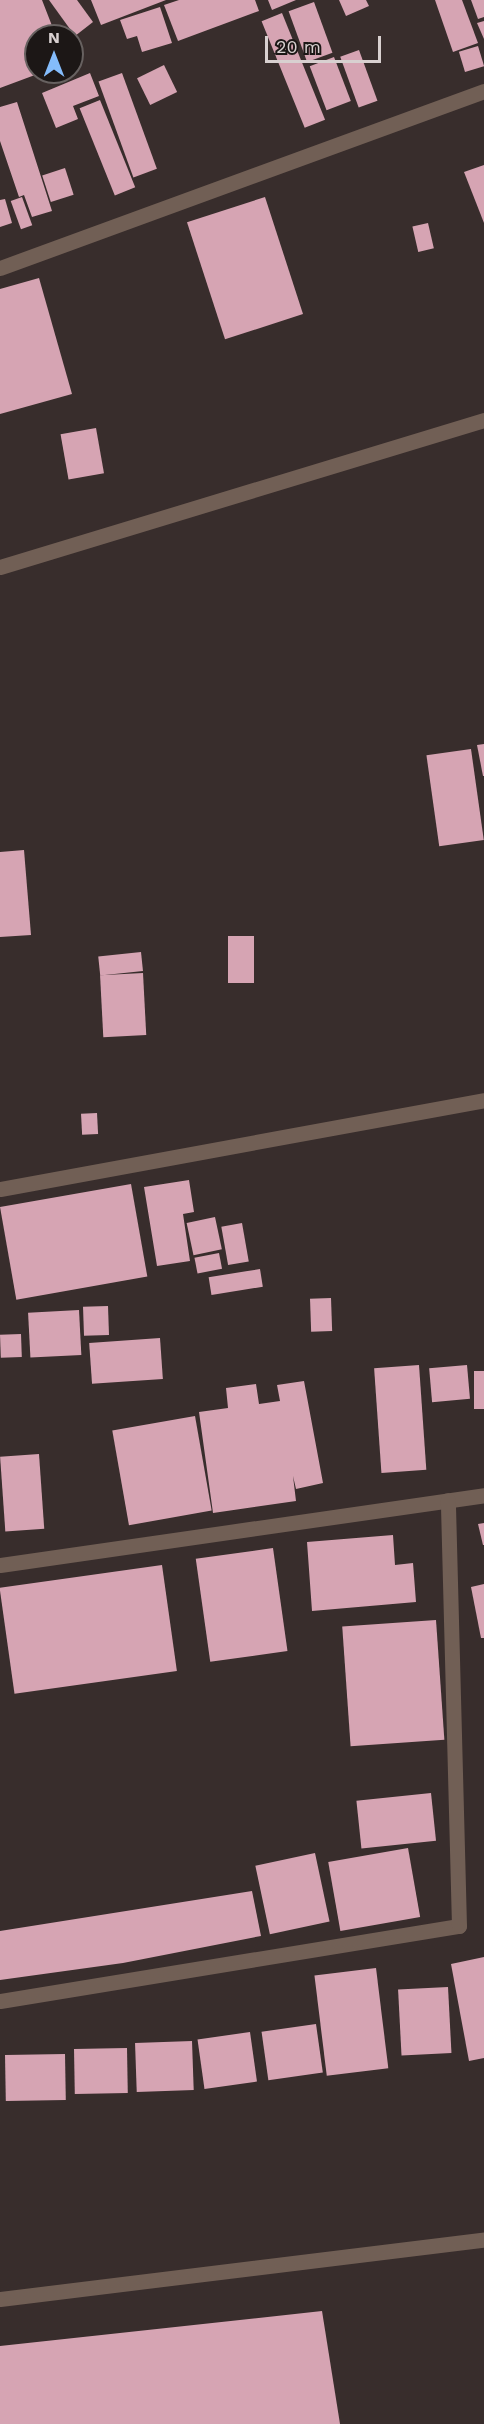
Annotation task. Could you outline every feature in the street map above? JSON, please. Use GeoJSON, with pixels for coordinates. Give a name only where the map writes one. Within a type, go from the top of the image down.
{"type":"FeatureCollection","features":[{"type":"Feature","properties":{"kind":"street"},"geometry":{"type":"LineString","coordinates":[[0,268],[484,91]]}},
{"type":"Feature","properties":{"kind":"street"},"geometry":{"type":"LineString","coordinates":[[0,567],[484,420]]}},
{"type":"Feature","properties":{"kind":"street"},"geometry":{"type":"LineString","coordinates":[[0,1189],[484,1100]]}},
{"type":"Feature","properties":{"kind":"street"},"geometry":{"type":"LineString","coordinates":[[0,1565],[484,1495]]}},
{"type":"Feature","properties":{"kind":"street"},"geometry":{"type":"LineString","coordinates":[[0,2001],[459,1926],[448,1500]]}},
{"type":"Feature","properties":{"kind":"street"},"geometry":{"type":"LineString","coordinates":[[0,2300],[484,2240]]}},
{"type":"Feature","properties":{"kind":"building"},"geometry":{"type":"Polygon","coordinates":[[[0,0],[42,0],[51,24],[24,24],[24,79],[0,88],[0,0]]]}},
{"type":"Feature","properties":{"kind":"building"},"geometry":{"type":"Polygon","coordinates":[[[49,0],[77,0],[93,22],[84,29],[84,24],[66,24],[49,0]]]}},
{"type":"Feature","properties":{"kind":"building"},"geometry":{"type":"Polygon","coordinates":[[[91,0],[166,0],[101,25],[91,0]]]}},
{"type":"Feature","properties":{"kind":"building"},"geometry":{"type":"Polygon","coordinates":[[[179,0],[255,0],[259,11],[178,41],[164,5],[179,0]]]}},
{"type":"Feature","properties":{"kind":"building"},"geometry":{"type":"Polygon","coordinates":[[[268,0],[296,0],[272,10],[268,0]]]}},
{"type":"Feature","properties":{"kind":"building"},"geometry":{"type":"Polygon","coordinates":[[[339,0],[366,0],[369,6],[346,16],[339,0]]]}},
{"type":"Feature","properties":{"kind":"building"},"geometry":{"type":"Polygon","coordinates":[[[435,0],[462,0],[478,43],[453,52],[435,0]]]}},
{"type":"Feature","properties":{"kind":"building"},"geometry":{"type":"Polygon","coordinates":[[[471,0],[484,0],[484,17],[478,19],[471,0]]]}},
{"type":"Feature","properties":{"kind":"building"},"geometry":{"type":"Polygon","coordinates":[[[314,2],[332,53],[307,62],[289,11],[314,2]]]}},
{"type":"Feature","properties":{"kind":"building"},"geometry":{"type":"Polygon","coordinates":[[[160,7],[172,43],[142,52],[137,36],[127,39],[120,20],[160,7]]]}},
{"type":"Feature","properties":{"kind":"building"},"geometry":{"type":"Polygon","coordinates":[[[282,13],[325,120],[305,128],[262,21],[282,13]]]}},
{"type":"Feature","properties":{"kind":"building"},"geometry":{"type":"Polygon","coordinates":[[[484,21],[484,39],[477,23],[484,21]]]}},
{"type":"Feature","properties":{"kind":"building"},"geometry":{"type":"Polygon","coordinates":[[[478,46],[484,66],[465,72],[459,52],[478,46]]]}},
{"type":"Feature","properties":{"kind":"building"},"geometry":{"type":"Polygon","coordinates":[[[359,50],[377,101],[359,108],[340,57],[359,50]]]}},
{"type":"Feature","properties":{"kind":"building"},"geometry":{"type":"Polygon","coordinates":[[[334,57],[351,101],[327,110],[310,66],[334,57]]]}},
{"type":"Feature","properties":{"kind":"building"},"geometry":{"type":"Polygon","coordinates":[[[164,65],[177,92],[150,105],[137,78],[164,65]]]}},
{"type":"Feature","properties":{"kind":"building"},"geometry":{"type":"Polygon","coordinates":[[[90,73],[99,96],[73,106],[78,119],[56,128],[42,93],[64,84],[84,84],[84,76],[90,73]]]}},
{"type":"Feature","properties":{"kind":"building"},"geometry":{"type":"Polygon","coordinates":[[[122,73],[157,169],[133,177],[99,82],[122,73]]]}},
{"type":"Feature","properties":{"kind":"building"},"geometry":{"type":"Polygon","coordinates":[[[100,100],[135,187],[115,195],[80,108],[100,100]]]}},
{"type":"Feature","properties":{"kind":"building"},"geometry":{"type":"Polygon","coordinates":[[[17,102],[52,211],[32,217],[24,195],[19,197],[0,141],[0,107],[17,102]]]}},
{"type":"Feature","properties":{"kind":"building"},"geometry":{"type":"Polygon","coordinates":[[[484,165],[484,223],[464,172],[484,165]]]}},
{"type":"Feature","properties":{"kind":"building"},"geometry":{"type":"Polygon","coordinates":[[[65,168],[74,195],[51,202],[42,175],[65,168]]]}},
{"type":"Feature","properties":{"kind":"building"},"geometry":{"type":"Polygon","coordinates":[[[22,197],[32,225],[21,229],[11,201],[22,197]]]}},
{"type":"Feature","properties":{"kind":"building"},"geometry":{"type":"Polygon","coordinates":[[[265,197],[303,314],[225,339],[187,222],[265,197]]]}},
{"type":"Feature","properties":{"kind":"building"},"geometry":{"type":"Polygon","coordinates":[[[5,199],[12,223],[0,227],[0,200],[5,199]]]}},
{"type":"Feature","properties":{"kind":"building"},"geometry":{"type":"Polygon","coordinates":[[[428,223],[434,248],[418,252],[412,227],[428,223]]]}},
{"type":"Feature","properties":{"kind":"building"},"geometry":{"type":"Polygon","coordinates":[[[39,278],[72,394],[0,414],[0,289],[39,278]]]}},
{"type":"Feature","properties":{"kind":"building"},"geometry":{"type":"Polygon","coordinates":[[[96,428],[104,473],[69,480],[61,434],[96,428]]]}},
{"type":"Feature","properties":{"kind":"building"},"geometry":{"type":"Polygon","coordinates":[[[484,744],[484,776],[483,776],[477,745],[484,744]]]}},
{"type":"Feature","properties":{"kind":"building"},"geometry":{"type":"Polygon","coordinates":[[[471,749],[484,840],[439,846],[426,755],[471,749]]]}},
{"type":"Feature","properties":{"kind":"building"},"geometry":{"type":"Polygon","coordinates":[[[24,850],[31,935],[0,937],[0,852],[24,850]]]}},
{"type":"Feature","properties":{"kind":"building"},"geometry":{"type":"Polygon","coordinates":[[[228,936],[254,936],[254,983],[228,983],[228,936]]]}},
{"type":"Feature","properties":{"kind":"building"},"geometry":{"type":"Polygon","coordinates":[[[141,952],[143,971],[100,975],[98,956],[141,952]]]}},
{"type":"Feature","properties":{"kind":"building"},"geometry":{"type":"Polygon","coordinates":[[[143,973],[146,1035],[103,1037],[100,975],[143,973]]]}},
{"type":"Feature","properties":{"kind":"building"},"geometry":{"type":"Polygon","coordinates":[[[97,1113],[98,1134],[82,1135],[81,1114],[97,1113]]]}},
{"type":"Feature","properties":{"kind":"building"},"geometry":{"type":"Polygon","coordinates":[[[189,1180],[194,1212],[183,1214],[190,1261],[157,1266],[144,1187],[189,1180]]]}},
{"type":"Feature","properties":{"kind":"building"},"geometry":{"type":"Polygon","coordinates":[[[131,1184],[147,1277],[16,1300],[0,1207],[131,1184]]]}},
{"type":"Feature","properties":{"kind":"building"},"geometry":{"type":"Polygon","coordinates":[[[215,1217],[222,1249],[193,1255],[187,1223],[215,1217]]]}},
{"type":"Feature","properties":{"kind":"building"},"geometry":{"type":"Polygon","coordinates":[[[242,1223],[249,1261],[228,1265],[221,1227],[242,1223]]]}},
{"type":"Feature","properties":{"kind":"building"},"geometry":{"type":"Polygon","coordinates":[[[219,1253],[222,1269],[198,1273],[194,1258],[219,1253]]]}},
{"type":"Feature","properties":{"kind":"building"},"geometry":{"type":"Polygon","coordinates":[[[260,1269],[263,1287],[211,1295],[209,1277],[260,1269]]]}},
{"type":"Feature","properties":{"kind":"building"},"geometry":{"type":"Polygon","coordinates":[[[331,1298],[332,1331],[311,1332],[310,1299],[331,1298]]]}},
{"type":"Feature","properties":{"kind":"building"},"geometry":{"type":"Polygon","coordinates":[[[108,1306],[109,1335],[84,1336],[83,1307],[108,1306]]]}},
{"type":"Feature","properties":{"kind":"building"},"geometry":{"type":"Polygon","coordinates":[[[79,1310],[81,1355],[30,1358],[28,1313],[79,1310]]]}},
{"type":"Feature","properties":{"kind":"building"},"geometry":{"type":"Polygon","coordinates":[[[21,1334],[22,1357],[1,1358],[0,1335],[21,1334]]]}},
{"type":"Feature","properties":{"kind":"building"},"geometry":{"type":"Polygon","coordinates":[[[160,1338],[163,1379],[92,1384],[89,1343],[160,1338]]]}},
{"type":"Feature","properties":{"kind":"building"},"geometry":{"type":"Polygon","coordinates":[[[419,1365],[426,1470],[381,1473],[374,1368],[419,1365]]]}},
{"type":"Feature","properties":{"kind":"building"},"geometry":{"type":"Polygon","coordinates":[[[467,1365],[470,1399],[432,1402],[429,1368],[467,1365]]]}},
{"type":"Feature","properties":{"kind":"building"},"geometry":{"type":"Polygon","coordinates":[[[474,1371],[484,1371],[484,1409],[474,1409],[474,1371]]]}},
{"type":"Feature","properties":{"kind":"building"},"geometry":{"type":"Polygon","coordinates":[[[304,1381],[323,1483],[296,1489],[293,1476],[296,1501],[213,1513],[199,1412],[228,1408],[226,1388],[256,1384],[259,1404],[280,1401],[277,1385],[304,1381]]]}},
{"type":"Feature","properties":{"kind":"building"},"geometry":{"type":"Polygon","coordinates":[[[195,1416],[212,1511],[129,1525],[112,1431],[195,1416]]]}},
{"type":"Feature","properties":{"kind":"building"},"geometry":{"type":"Polygon","coordinates":[[[39,1454],[44,1529],[5,1532],[0,1457],[39,1454]]]}},
{"type":"Feature","properties":{"kind":"building"},"geometry":{"type":"Polygon","coordinates":[[[484,1523],[484,1545],[483,1545],[478,1524],[484,1523]]]}},
{"type":"Feature","properties":{"kind":"building"},"geometry":{"type":"Polygon","coordinates":[[[393,1535],[395,1565],[413,1563],[416,1602],[312,1611],[307,1542],[393,1535]]]}},
{"type":"Feature","properties":{"kind":"building"},"geometry":{"type":"Polygon","coordinates":[[[273,1548],[287,1651],[210,1662],[196,1559],[273,1548]]]}},
{"type":"Feature","properties":{"kind":"building"},"geometry":{"type":"Polygon","coordinates":[[[162,1565],[177,1671],[14,1694],[0,1588],[162,1565]]]}},
{"type":"Feature","properties":{"kind":"building"},"geometry":{"type":"Polygon","coordinates":[[[484,1584],[484,1638],[481,1638],[471,1587],[484,1584]]]}},
{"type":"Feature","properties":{"kind":"building"},"geometry":{"type":"Polygon","coordinates":[[[436,1620],[444,1740],[351,1746],[342,1627],[436,1620]]]}},
{"type":"Feature","properties":{"kind":"building"},"geometry":{"type":"Polygon","coordinates":[[[431,1793],[436,1841],[361,1849],[356,1801],[431,1793]]]}},
{"type":"Feature","properties":{"kind":"building"},"geometry":{"type":"Polygon","coordinates":[[[408,1848],[420,1917],[340,1931],[328,1862],[408,1848]]]}},
{"type":"Feature","properties":{"kind":"building"},"geometry":{"type":"Polygon","coordinates":[[[315,1853],[330,1921],[270,1934],[255,1866],[315,1853]]]}},
{"type":"Feature","properties":{"kind":"building"},"geometry":{"type":"Polygon","coordinates":[[[252,1891],[261,1936],[123,1963],[0,1980],[0,1931],[252,1891]]]}},
{"type":"Feature","properties":{"kind":"building"},"geometry":{"type":"Polygon","coordinates":[[[484,1957],[484,2058],[469,2061],[451,1964],[484,1957]]]}},
{"type":"Feature","properties":{"kind":"building"},"geometry":{"type":"Polygon","coordinates":[[[376,1968],[388,2068],[327,2076],[314,1976],[376,1968]]]}},
{"type":"Feature","properties":{"kind":"building"},"geometry":{"type":"Polygon","coordinates":[[[448,1987],[451,2053],[402,2056],[398,1990],[448,1987]]]}},
{"type":"Feature","properties":{"kind":"building"},"geometry":{"type":"Polygon","coordinates":[[[316,2024],[323,2073],[268,2080],[262,2032],[316,2024]]]}},
{"type":"Feature","properties":{"kind":"building"},"geometry":{"type":"Polygon","coordinates":[[[250,2032],[257,2082],[204,2089],[198,2039],[250,2032]]]}},
{"type":"Feature","properties":{"kind":"building"},"geometry":{"type":"Polygon","coordinates":[[[192,2041],[194,2090],[137,2092],[135,2043],[192,2041]]]}},
{"type":"Feature","properties":{"kind":"building"},"geometry":{"type":"Polygon","coordinates":[[[127,2048],[128,2093],[75,2094],[74,2049],[127,2048]]]}},
{"type":"Feature","properties":{"kind":"building"},"geometry":{"type":"Polygon","coordinates":[[[65,2054],[66,2100],[6,2101],[5,2055],[65,2054]]]}},
{"type":"Feature","properties":{"kind":"building"},"geometry":{"type":"Polygon","coordinates":[[[322,2311],[340,2424],[0,2424],[0,2346],[322,2311]]]}}]}
